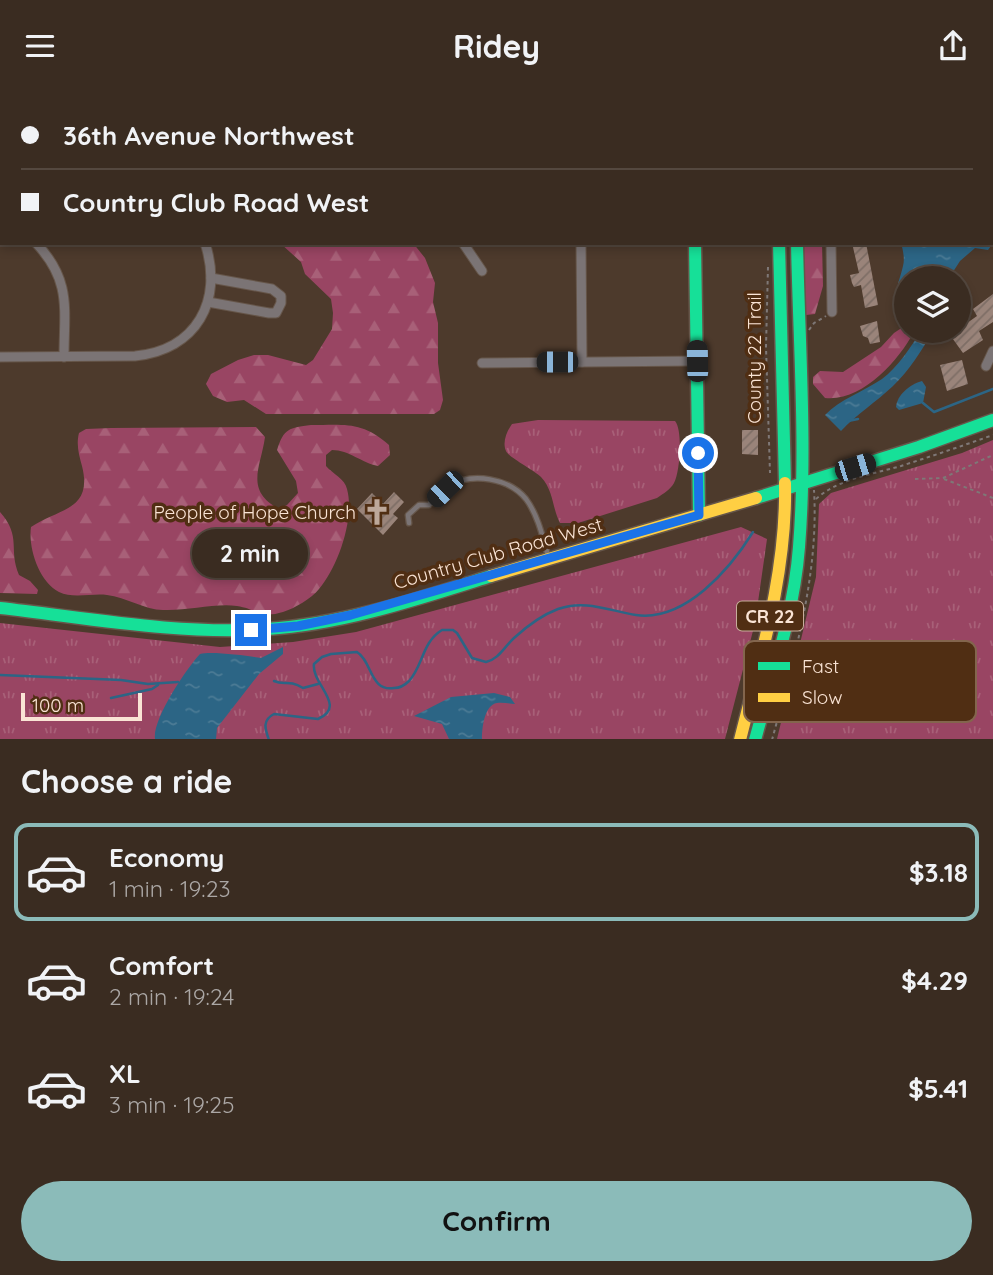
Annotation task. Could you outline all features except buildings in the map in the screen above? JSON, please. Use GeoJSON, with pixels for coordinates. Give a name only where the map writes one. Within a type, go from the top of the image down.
{"type":"FeatureCollection","features":[{"type":"Feature","properties":{"kind":"main road"},"geometry":{"type":"LineString","coordinates":[[695,245],[699,515]]}},
{"type":"Feature","properties":{"kind":"main road","name":"CR 22"},"geometry":{"type":"LineString","coordinates":[[764,641],[776,593],[783,541],[785,490],[779,245]]}},
{"type":"Feature","properties":{"kind":"main road","name":"CR 22"},"geometry":{"type":"LineString","coordinates":[[781,641],[794,590],[802,485],[797,245]]}},
{"type":"Feature","properties":{"kind":"main road","name":"Country Club Road West"},"geometry":{"type":"LineString","coordinates":[[0,608],[177,627],[235,630],[268,629],[351,615],[802,485],[956,436],[993,420]]}},
{"type":"Feature","properties":{"kind":"main road","name":"CR 22"},"geometry":{"type":"LineString","coordinates":[[740,739],[744,722]]}},
{"type":"Feature","properties":{"kind":"main road","name":"CR 22"},"geometry":{"type":"LineString","coordinates":[[755,739],[760,722]]}},
{"type":"Feature","properties":{"kind":"street"},"geometry":{"type":"LineString","coordinates":[[38,245],[50,258],[62,283],[64,357]]}},
{"type":"Feature","properties":{"kind":"street"},"geometry":{"type":"LineString","coordinates":[[0,357],[135,356],[152,355],[165,350],[195,328],[208,302],[211,278],[205,245]]}},
{"type":"Feature","properties":{"kind":"street"},"geometry":{"type":"LineString","coordinates":[[464,245],[482,271]]}},
{"type":"Feature","properties":{"kind":"street"},"geometry":{"type":"LineString","coordinates":[[580,245],[582,362]]}},
{"type":"Feature","properties":{"kind":"street"},"geometry":{"type":"LineString","coordinates":[[831,245],[832,312]]}},
{"type":"Feature","properties":{"kind":"street"},"geometry":{"type":"LineString","coordinates":[[208,302],[269,313],[276,313],[281,303],[281,296],[272,289],[211,278]]}},
{"type":"Feature","properties":{"kind":"street"},"geometry":{"type":"LineString","coordinates":[[986,366],[993,351]]}},
{"type":"Feature","properties":{"kind":"street"},"geometry":{"type":"LineString","coordinates":[[482,363],[697,361]]}},
{"type":"Feature","properties":{"kind":"lane"},"geometry":{"type":"LineString","coordinates":[[409,523],[408,515],[419,505],[429,505],[445,489],[463,480],[484,479],[507,485],[520,494],[530,506],[549,558]]}},
{"type":"Feature","properties":{"kind":"path","name":"County 22 Trail"},"geometry":{"type":"LineString","coordinates":[[768,256],[766,358],[770,473]]}},
{"type":"Feature","properties":{"kind":"path"},"geometry":{"type":"LineString","coordinates":[[796,641],[813,563],[815,500],[826,490],[993,435]]}},
{"type":"Feature","properties":{"kind":"path"},"geometry":{"type":"LineString","coordinates":[[915,479],[943,478],[993,455]]}},
{"type":"Feature","properties":{"kind":"path"},"geometry":{"type":"LineString","coordinates":[[943,478],[993,498]]}},
{"type":"Feature","properties":{"kind":"path"},"geometry":{"type":"LineString","coordinates":[[772,739],[776,722]]}},
{"type":"Feature","properties":{"kind":"green space"},"geometry":{"type":"Polygon","coordinates":[[[282,245],[415,245],[425,258],[435,283],[433,302],[438,323],[438,363],[443,400],[440,410],[434,414],[266,414],[244,400],[227,402],[213,396],[206,384],[211,374],[238,360],[254,355],[268,355],[306,365],[313,360],[332,329],[333,313],[331,299],[305,274],[301,262],[282,245]]]}},
{"type":"Feature","properties":{"kind":"green space"},"geometry":{"type":"Polygon","coordinates":[[[798,245],[822,245],[823,286],[815,314],[806,315],[801,311],[798,245]]]}},
{"type":"Feature","properties":{"kind":"green space"},"geometry":{"type":"Polygon","coordinates":[[[894,333],[894,343],[907,343],[889,367],[865,387],[839,398],[825,398],[813,384],[813,377],[820,371],[843,372],[881,347],[894,333]]]}},
{"type":"Feature","properties":{"kind":"green space"},"geometry":{"type":"Polygon","coordinates":[[[538,420],[675,421],[678,426],[680,451],[674,483],[657,498],[578,523],[560,523],[545,482],[538,474],[511,457],[505,448],[508,430],[512,424],[538,420]]]}},
{"type":"Feature","properties":{"kind":"green space"},"geometry":{"type":"Polygon","coordinates":[[[311,425],[361,428],[389,445],[390,455],[378,466],[338,451],[332,450],[326,455],[326,466],[346,485],[349,501],[347,528],[326,580],[316,593],[298,606],[269,614],[228,605],[156,609],[107,595],[64,594],[46,581],[36,564],[31,545],[31,527],[72,506],[83,491],[78,437],[79,433],[86,429],[256,427],[265,437],[258,468],[258,486],[268,502],[279,509],[298,493],[296,481],[277,450],[288,430],[311,425]]]}},
{"type":"Feature","properties":{"kind":"green space"},"geometry":{"type":"Polygon","coordinates":[[[993,440],[993,739],[777,739],[781,722],[976,722],[976,641],[801,641],[816,577],[819,504],[831,493],[962,453],[993,440]]]}},
{"type":"Feature","properties":{"kind":"green space"},"geometry":{"type":"Polygon","coordinates":[[[0,512],[11,529],[19,575],[30,581],[38,590],[37,594],[0,593],[0,512]]]}},
{"type":"Feature","properties":{"kind":"green space"},"geometry":{"type":"Polygon","coordinates":[[[741,527],[767,539],[755,623],[750,641],[744,641],[744,666],[725,739],[0,739],[0,623],[220,647],[293,642],[356,632],[741,527]]]}},
{"type":"Feature","properties":{"kind":"water"},"geometry":{"type":"Polygon","coordinates":[[[901,245],[992,245],[988,250],[975,248],[957,266],[902,266],[901,245]]]}},
{"type":"Feature","properties":{"kind":"water"},"geometry":{"type":"Polygon","coordinates":[[[913,343],[926,343],[904,374],[887,392],[841,431],[825,415],[838,404],[875,384],[903,357],[913,343]]]}},
{"type":"Feature","properties":{"kind":"water"},"geometry":{"type":"Polygon","coordinates":[[[922,381],[926,387],[923,403],[899,410],[896,407],[902,394],[922,381]]]}},
{"type":"Feature","properties":{"kind":"water"},"geometry":{"type":"Polygon","coordinates":[[[283,647],[283,654],[259,674],[217,728],[216,739],[155,739],[155,731],[164,708],[200,654],[221,653],[261,658],[283,647]]]}},
{"type":"Feature","properties":{"kind":"water"},"geometry":{"type":"Polygon","coordinates":[[[494,693],[510,697],[515,704],[497,703],[489,708],[482,739],[449,739],[442,724],[414,716],[451,697],[494,693]]]}},
{"type":"Feature","properties":{"kind":"waterway"},"geometry":{"type":"LineString","coordinates":[[923,403],[934,412],[993,389]]}},
{"type":"Feature","properties":{"kind":"waterway"},"geometry":{"type":"LineString","coordinates":[[848,421],[858,419]]}},
{"type":"Feature","properties":{"kind":"waterway"},"geometry":{"type":"LineString","coordinates":[[269,739],[266,722],[270,716],[274,714],[318,719],[330,708],[315,672],[314,664],[322,657],[357,652],[380,685],[396,688],[414,675],[426,647],[442,630],[453,630],[472,658],[486,662],[498,655],[529,626],[568,606],[588,605],[636,615],[654,615],[672,610],[688,602],[719,576],[753,532]]}},
{"type":"Feature","properties":{"kind":"waterway"},"geometry":{"type":"LineString","coordinates":[[0,675],[121,680],[148,684],[178,682]]}},
{"type":"Feature","properties":{"kind":"waterway"},"geometry":{"type":"LineString","coordinates":[[274,681],[303,688],[318,684]]}},
{"type":"Feature","properties":{"kind":"waterway"},"geometry":{"type":"LineString","coordinates":[[111,698],[152,689],[158,685]]}},
{"type":"Feature","properties":{"kind":"traffic: fast"},"geometry":{"type":"LineString","coordinates":[[695,245],[699,515]]}},
{"type":"Feature","properties":{"kind":"traffic: fast"},"geometry":{"type":"LineString","coordinates":[[779,245],[785,483]]}},
{"type":"Feature","properties":{"kind":"traffic: fast"},"geometry":{"type":"LineString","coordinates":[[782,641],[796,572],[801,509],[802,433],[797,245]]}},
{"type":"Feature","properties":{"kind":"traffic: fast"},"geometry":{"type":"LineString","coordinates":[[756,498],[919,447],[993,420]]}},
{"type":"Feature","properties":{"kind":"traffic: fast"},"geometry":{"type":"LineString","coordinates":[[0,608],[167,628],[267,629],[352,616],[491,576]]}},
{"type":"Feature","properties":{"kind":"traffic: fast"},"geometry":{"type":"LineString","coordinates":[[755,739],[760,722]]}},
{"type":"Feature","properties":{"kind":"traffic: slow"},"geometry":{"type":"LineString","coordinates":[[765,641],[782,548],[785,483]]}},
{"type":"Feature","properties":{"kind":"traffic: slow"},"geometry":{"type":"LineString","coordinates":[[491,576],[756,498]]}},
{"type":"Feature","properties":{"kind":"traffic: slow"},"geometry":{"type":"LineString","coordinates":[[740,739],[745,722]]}},
{"type":"Feature","properties":{"kind":"place","name":"People of Hope Church"},"geometry":{"type":"Point","coordinates":[377,512]}},
{"type":"Feature","properties":{"kind":"route"},"geometry":{"type":"LineString","coordinates":[[251,630],[298,626],[351,615],[699,515],[698,453]]}}]}
